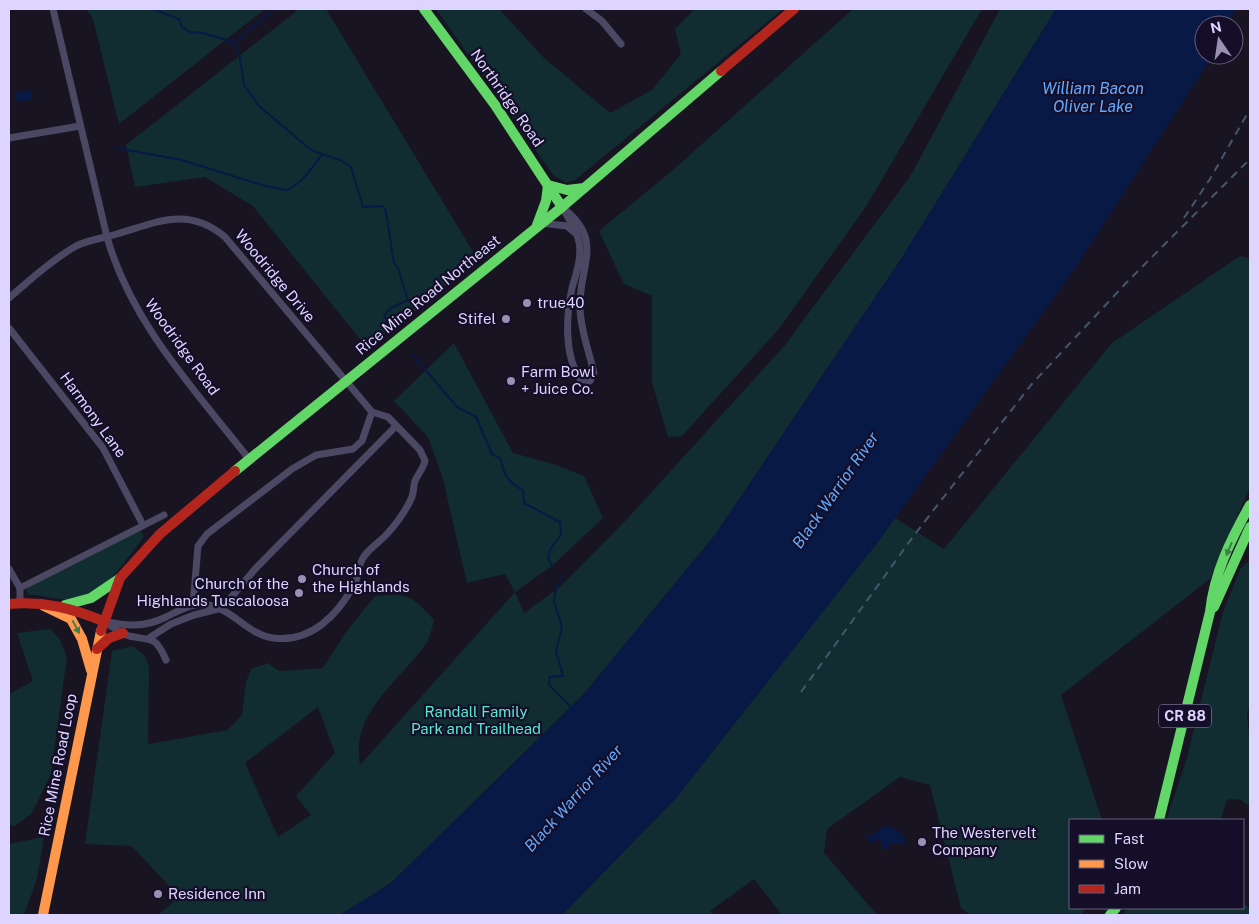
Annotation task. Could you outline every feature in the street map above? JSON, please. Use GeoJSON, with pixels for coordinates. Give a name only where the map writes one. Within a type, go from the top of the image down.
{"type":"FeatureCollection","features":[{"type":"Feature","properties":{"kind":"main road","name":"Northridge Road"},"geometry":{"type":"LineString","coordinates":[[424,9],[495,105],[562,207]]}},
{"type":"Feature","properties":{"kind":"main road","name":"Rice Mine Road Northeast"},"geometry":{"type":"LineString","coordinates":[[103,621],[120,578],[160,534],[345,380],[562,207],[794,9]]}},
{"type":"Feature","properties":{"kind":"main road"},"geometry":{"type":"LineString","coordinates":[[538,226],[548,185],[567,190],[584,188]]}},
{"type":"Feature","properties":{"kind":"main road","name":"CR 88"},"geometry":{"type":"LineString","coordinates":[[1159,819],[1210,612],[1211,596],[1250,505]]}},
{"type":"Feature","properties":{"kind":"main road","name":"CR 88"},"geometry":{"type":"LineString","coordinates":[[1210,612],[1250,527]]}},
{"type":"Feature","properties":{"kind":"main road"},"geometry":{"type":"LineString","coordinates":[[65,605],[90,598],[120,578]]}},
{"type":"Feature","properties":{"kind":"main road"},"geometry":{"type":"LineString","coordinates":[[37,602],[72,619],[82,639],[91,671]]}},
{"type":"Feature","properties":{"kind":"main road"},"geometry":{"type":"LineString","coordinates":[[9,604],[37,602],[65,605],[103,621]]}},
{"type":"Feature","properties":{"kind":"main road","name":"Rice Mine Road Loop"},"geometry":{"type":"LineString","coordinates":[[43,915],[91,671],[103,621]]}},
{"type":"Feature","properties":{"kind":"main road"},"geometry":{"type":"LineString","coordinates":[[96,649],[109,638],[123,633]]}},
{"type":"Feature","properties":{"kind":"street","name":"Woodridge Road"},"geometry":{"type":"LineString","coordinates":[[53,9],[107,237],[119,272],[146,325],[249,459]]}},
{"type":"Feature","properties":{"kind":"street"},"geometry":{"type":"LineString","coordinates":[[586,9],[602,21],[621,44]]}},
{"type":"Feature","properties":{"kind":"street"},"geometry":{"type":"LineString","coordinates":[[9,138],[80,126]]}},
{"type":"Feature","properties":{"kind":"street"},"geometry":{"type":"LineString","coordinates":[[562,207],[577,218],[583,228],[588,251],[580,308],[584,341],[594,373],[590,381],[586,382],[577,374],[568,331],[569,302],[580,251],[576,233],[562,207]]}},
{"type":"Feature","properties":{"kind":"street","name":"Woodridge Drive"},"geometry":{"type":"LineString","coordinates":[[9,298],[76,246],[176,218],[196,220],[215,228],[235,247],[345,380],[362,397],[372,412]]}},
{"type":"Feature","properties":{"kind":"street"},"geometry":{"type":"LineString","coordinates":[[538,226],[567,226],[576,233]]}},
{"type":"Feature","properties":{"kind":"street","name":"Harmony Lane"},"geometry":{"type":"LineString","coordinates":[[9,328],[103,448],[143,525]]}},
{"type":"Feature","properties":{"kind":"street"},"geometry":{"type":"LineString","coordinates":[[103,621],[136,627],[162,619],[194,605],[222,608],[253,630],[270,638],[290,640],[302,638],[313,631],[340,606],[356,580],[363,556],[379,543],[404,511],[412,498],[416,478],[425,460],[420,450],[388,417],[372,412],[362,441],[353,449],[316,455],[292,469],[207,534],[198,546],[194,605]]}},
{"type":"Feature","properties":{"kind":"street"},"geometry":{"type":"LineString","coordinates":[[149,638],[171,624],[194,615],[222,608],[256,568],[396,426]]}},
{"type":"Feature","properties":{"kind":"street"},"geometry":{"type":"LineString","coordinates":[[20,588],[164,515]]}},
{"type":"Feature","properties":{"kind":"street"},"geometry":{"type":"LineString","coordinates":[[9,569],[20,588],[20,603]]}},
{"type":"Feature","properties":{"kind":"street"},"geometry":{"type":"LineString","coordinates":[[103,621],[127,636],[149,638],[160,646],[166,660]]}},
{"type":"Feature","properties":{"kind":"green space"},"geometry":{"type":"Polygon","coordinates":[[[86,9],[265,9],[119,124],[93,19],[86,9]]]}},
{"type":"Feature","properties":{"kind":"green space"},"geometry":{"type":"Polygon","coordinates":[[[299,9],[326,9],[478,260],[367,348],[253,206],[205,177],[135,187],[126,145],[299,9]]]}},
{"type":"Feature","properties":{"kind":"green space"},"geometry":{"type":"Polygon","coordinates":[[[436,9],[499,9],[543,57],[610,113],[652,90],[681,54],[675,29],[695,9],[783,9],[574,181],[565,182],[553,175],[436,9]]]}},
{"type":"Feature","properties":{"kind":"green space"},"geometry":{"type":"Polygon","coordinates":[[[853,9],[982,9],[867,205],[778,330],[682,436],[668,437],[652,382],[652,296],[624,284],[599,231],[673,170],[853,9]]]}},
{"type":"Feature","properties":{"kind":"green space","name":"Randall Family Park and Trailhead"},"geometry":{"type":"Polygon","coordinates":[[[1000,9],[1056,9],[901,259],[715,535],[583,695],[391,883],[340,915],[158,915],[179,897],[132,846],[85,844],[112,651],[133,646],[145,656],[149,667],[148,744],[228,730],[242,715],[246,682],[251,669],[268,663],[279,671],[323,668],[346,632],[375,596],[395,595],[409,598],[420,605],[434,620],[431,633],[425,645],[369,714],[362,730],[359,746],[360,765],[515,592],[524,613],[561,586],[628,518],[785,345],[911,175],[1000,9]],[[318,707],[245,763],[278,837],[311,815],[296,796],[335,753],[318,707]]]}},
{"type":"Feature","properties":{"kind":"green space"},"geometry":{"type":"Polygon","coordinates":[[[1240,256],[1250,258],[1250,487],[1211,578],[1061,695],[1102,819],[1069,819],[1069,909],[1085,909],[1082,915],[970,915],[961,908],[930,785],[900,777],[827,829],[824,853],[877,915],[782,915],[754,879],[710,911],[715,915],[562,915],[676,798],[895,518],[944,549],[1112,343],[1240,256]]]}},
{"type":"Feature","properties":{"kind":"green space"},"geometry":{"type":"Polygon","coordinates":[[[454,343],[513,453],[553,464],[584,476],[603,518],[553,565],[515,592],[505,574],[467,583],[443,479],[428,437],[394,401],[454,343]]]}},
{"type":"Feature","properties":{"kind":"green space"},"geometry":{"type":"Polygon","coordinates":[[[140,530],[144,537],[122,565],[106,583],[87,596],[64,600],[29,595],[26,591],[28,587],[140,530]]]}},
{"type":"Feature","properties":{"kind":"green space"},"geometry":{"type":"Polygon","coordinates":[[[1250,560],[1250,704],[1247,716],[1250,740],[1250,807],[1241,800],[1230,799],[1226,802],[1221,819],[1166,819],[1186,761],[1223,612],[1240,569],[1250,560]]]}},
{"type":"Feature","properties":{"kind":"green space"},"geometry":{"type":"Polygon","coordinates":[[[51,629],[60,640],[67,657],[51,774],[32,813],[15,826],[9,825],[9,694],[33,681],[17,633],[51,629]]]}},
{"type":"Feature","properties":{"kind":"green space"},"geometry":{"type":"Polygon","coordinates":[[[44,837],[37,879],[24,915],[9,915],[9,844],[44,837]]]}},
{"type":"Feature","properties":{"kind":"green space"},"geometry":{"type":"Polygon","coordinates":[[[1244,905],[1250,908],[1250,915],[1123,915],[1126,909],[1244,909],[1244,905]]]}},
{"type":"Feature","properties":{"kind":"water","name":"William Bacon Oliver Lake"},"geometry":{"type":"Polygon","coordinates":[[[1056,9],[1236,9],[1233,15],[1194,15],[1194,65],[1207,65],[1078,264],[878,542],[676,798],[562,915],[340,915],[391,883],[583,695],[715,535],[901,259],[1056,9]]]}},
{"type":"Feature","properties":{"kind":"water"},"geometry":{"type":"Polygon","coordinates":[[[31,90],[32,99],[17,102],[15,93],[31,90]]]}},
{"type":"Feature","properties":{"kind":"water"},"geometry":{"type":"Polygon","coordinates":[[[890,826],[901,833],[906,842],[901,844],[890,843],[887,850],[883,850],[880,839],[871,843],[868,840],[868,834],[871,836],[881,828],[890,826]]]}},
{"type":"Feature","properties":{"kind":"waterway"},"geometry":{"type":"LineString","coordinates":[[152,9],[179,19],[182,27],[190,32],[203,33],[230,41],[239,51],[244,85],[259,106],[311,150],[340,160],[351,167],[363,207],[383,206],[386,212],[394,263],[398,268],[408,300],[391,308],[384,315],[390,327]]}},
{"type":"Feature","properties":{"kind":"waterway"},"geometry":{"type":"LineString","coordinates":[[233,44],[274,9]]}},
{"type":"Feature","properties":{"kind":"waterway"},"geometry":{"type":"LineString","coordinates":[[116,148],[182,160],[265,186],[287,190],[303,179],[322,155]]}},
{"type":"Feature","properties":{"kind":"waterway"},"geometry":{"type":"LineString","coordinates":[[412,354],[457,407],[476,417],[492,454],[501,459],[505,474],[510,481],[523,490],[524,503],[560,522],[561,535],[551,548],[548,558],[553,568]]}},
{"type":"Feature","properties":{"kind":"waterway"},"geometry":{"type":"LineString","coordinates":[[562,574],[562,579],[557,585],[554,601],[562,627],[556,651],[563,676],[550,677],[549,685],[572,708]]}},
{"type":"Feature","properties":{"kind":"railway"},"geometry":{"type":"LineString","coordinates":[[1184,218],[1210,179],[1250,109]]}},
{"type":"Feature","properties":{"kind":"railway"},"geometry":{"type":"LineString","coordinates":[[801,692],[915,534],[1031,385],[1127,282],[1250,159]]}},
{"type":"Feature","properties":{"kind":"traffic: fast"},"geometry":{"type":"LineString","coordinates":[[424,9],[495,105],[562,207]]}},
{"type":"Feature","properties":{"kind":"traffic: fast"},"geometry":{"type":"LineString","coordinates":[[235,471],[562,207],[721,71]]}},
{"type":"Feature","properties":{"kind":"traffic: fast"},"geometry":{"type":"LineString","coordinates":[[537,225],[546,201],[548,185],[567,190],[584,188]]}},
{"type":"Feature","properties":{"kind":"traffic: fast"},"geometry":{"type":"LineString","coordinates":[[1159,819],[1219,570],[1250,505]]}},
{"type":"Feature","properties":{"kind":"traffic: fast"},"geometry":{"type":"LineString","coordinates":[[1214,607],[1250,527]]}},
{"type":"Feature","properties":{"kind":"traffic: fast"},"geometry":{"type":"LineString","coordinates":[[65,605],[91,598],[119,579]]}},
{"type":"Feature","properties":{"kind":"traffic: fast"},"geometry":{"type":"LineString","coordinates":[[1110,915],[1115,909]]}},
{"type":"Feature","properties":{"kind":"traffic: slow"},"geometry":{"type":"LineString","coordinates":[[44,606],[71,619],[82,639],[91,670]]}},
{"type":"Feature","properties":{"kind":"traffic: slow"},"geometry":{"type":"LineString","coordinates":[[43,915],[101,631]]}},
{"type":"Feature","properties":{"kind":"traffic: jam"},"geometry":{"type":"LineString","coordinates":[[721,71],[794,9]]}},
{"type":"Feature","properties":{"kind":"traffic: jam"},"geometry":{"type":"LineString","coordinates":[[101,631],[120,578],[160,534],[235,471]]}},
{"type":"Feature","properties":{"kind":"traffic: jam"},"geometry":{"type":"LineString","coordinates":[[9,604],[22,603],[57,606],[103,621]]}},
{"type":"Feature","properties":{"kind":"traffic: jam"},"geometry":{"type":"LineString","coordinates":[[97,649],[109,638],[123,633]]}},
{"type":"Feature","properties":{"kind":"place","name":"true40"},"geometry":{"type":"Point","coordinates":[527,303]}},
{"type":"Feature","properties":{"kind":"place","name":"Stifel"},"geometry":{"type":"Point","coordinates":[506,319]}},
{"type":"Feature","properties":{"kind":"place","name":"Farm Bowl + Juice Co."},"geometry":{"type":"Point","coordinates":[511,381]}},
{"type":"Feature","properties":{"kind":"place","name":"Church of the Highlands"},"geometry":{"type":"Point","coordinates":[302,579]}},
{"type":"Feature","properties":{"kind":"place","name":"Church of the Highlands Tuscaloosa"},"geometry":{"type":"Point","coordinates":[299,593]}},
{"type":"Feature","properties":{"kind":"place","name":"The Westervelt Company"},"geometry":{"type":"Point","coordinates":[922,842]}},
{"type":"Feature","properties":{"kind":"place","name":"Residence Inn"},"geometry":{"type":"Point","coordinates":[158,894]}},
{"type":"Feature","properties":{"kind":"water label","name":"Black Warrior River"},"geometry":{"type":"Point","coordinates":[835,490]}},
{"type":"Feature","properties":{"kind":"water label","name":"Black Warrior River"},"geometry":{"type":"Point","coordinates":[573,798]}}]}
